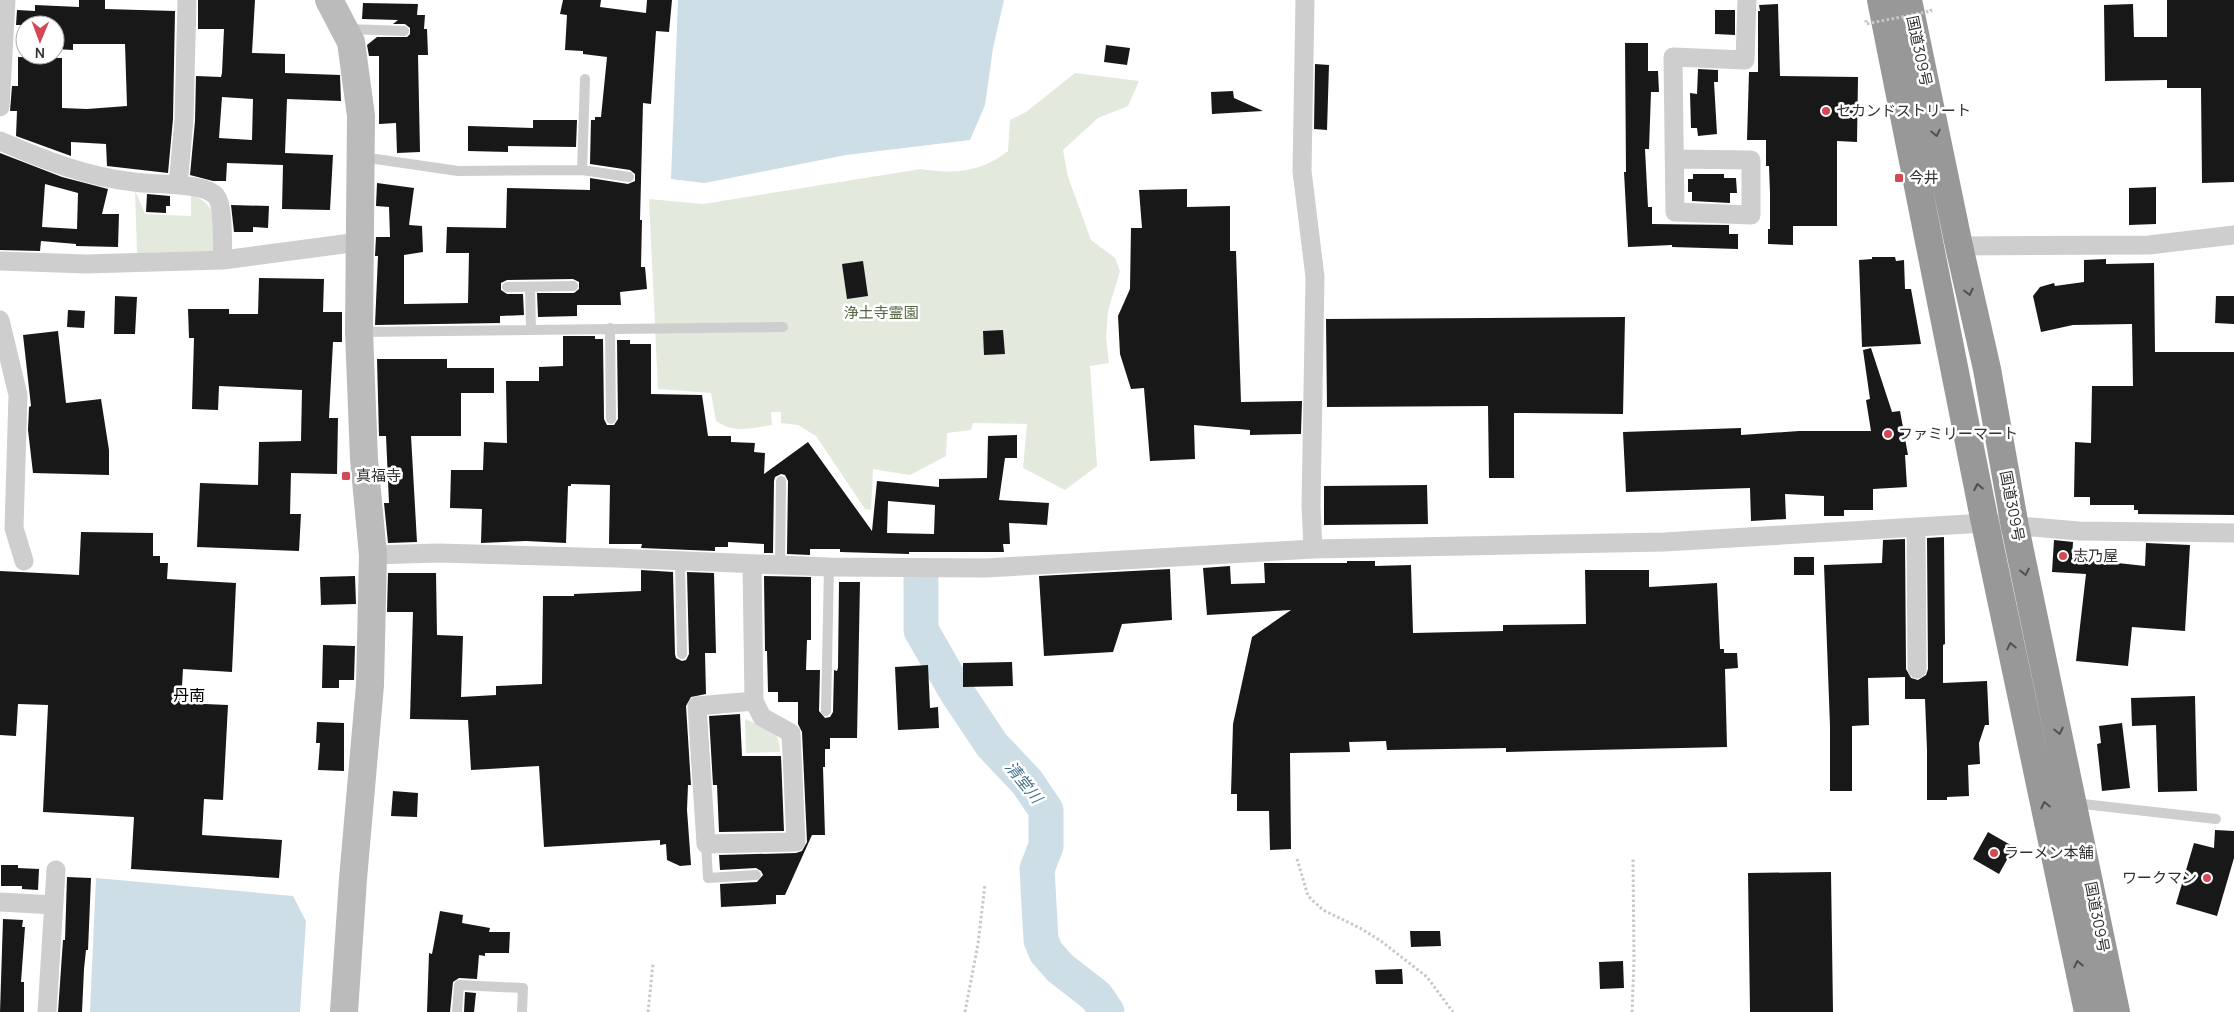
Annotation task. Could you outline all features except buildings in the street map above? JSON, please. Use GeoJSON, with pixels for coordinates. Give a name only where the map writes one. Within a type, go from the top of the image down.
{"type":"FeatureCollection","features":[{"type":"Feature","properties":{"kind":"highway","name":"国道309号"},"geometry":{"type":"LineString","coordinates":[[1919,4],[1959,246],[1987,369],[2015,527],[2116,1012]]}},
{"type":"Feature","properties":{"kind":"highway","name":"国道309号"},"geometry":{"type":"LineString","coordinates":[[1874,10],[2088,1012]]}},
{"type":"Feature","properties":{"kind":"street"},"geometry":{"type":"LineString","coordinates":[[0,107],[6,0]]}},
{"type":"Feature","properties":{"kind":"street"},"geometry":{"type":"LineString","coordinates":[[178,185],[184,120],[187,0]]}},
{"type":"Feature","properties":{"kind":"street"},"geometry":{"type":"LineString","coordinates":[[329,0],[351,42],[361,116],[359,332],[364,459],[373,555],[370,685],[353,879],[344,1012]]}},
{"type":"Feature","properties":{"kind":"street"},"geometry":{"type":"LineString","coordinates":[[1305,0],[1302,171],[1315,277],[1311,506],[1313,549]]}},
{"type":"Feature","properties":{"kind":"street"},"geometry":{"type":"LineString","coordinates":[[1674,159],[1751,160],[1751,214],[1675,212],[1672,57],[1746,60],[1748,0]]}},
{"type":"Feature","properties":{"kind":"street"},"geometry":{"type":"LineString","coordinates":[[0,141],[47,161],[89,174],[134,182],[200,188],[216,196],[220,204],[223,260]]}},
{"type":"Feature","properties":{"kind":"street"},"geometry":{"type":"LineString","coordinates":[[1959,246],[2150,245],[2234,234]]}},
{"type":"Feature","properties":{"kind":"street"},"geometry":{"type":"LineString","coordinates":[[0,261],[86,264],[223,260],[359,242]]}},
{"type":"Feature","properties":{"kind":"street"},"geometry":{"type":"LineString","coordinates":[[0,320],[18,396],[14,528],[24,561]]}},
{"type":"Feature","properties":{"kind":"street"},"geometry":{"type":"LineString","coordinates":[[373,555],[438,553],[780,566],[986,568],[1313,549],[1664,542],[1985,524],[2080,531],[2234,533]]}},
{"type":"Feature","properties":{"kind":"street"},"geometry":{"type":"LineString","coordinates":[[1916,527],[1917,669]]}},
{"type":"Feature","properties":{"kind":"street"},"geometry":{"type":"LineString","coordinates":[[752,565],[754,701],[762,716],[791,733],[796,842],[706,844],[697,706],[754,701]]}},
{"type":"Feature","properties":{"kind":"street"},"geometry":{"type":"LineString","coordinates":[[47,1012],[56,870]]}},
{"type":"Feature","properties":{"kind":"street"},"geometry":{"type":"LineString","coordinates":[[0,902],[54,905]]}},
{"type":"Feature","properties":{"kind":"lane"},"geometry":{"type":"LineString","coordinates":[[344,29],[404,31]]}},
{"type":"Feature","properties":{"kind":"lane"},"geometry":{"type":"LineString","coordinates":[[582,170],[585,79]]}},
{"type":"Feature","properties":{"kind":"lane"},"geometry":{"type":"LineString","coordinates":[[360,156],[458,171],[582,170],[629,177]]}},
{"type":"Feature","properties":{"kind":"lane"},"geometry":{"type":"LineString","coordinates":[[508,287],[573,286]]}},
{"type":"Feature","properties":{"kind":"lane"},"geometry":{"type":"LineString","coordinates":[[530,287],[531,329]]}},
{"type":"Feature","properties":{"kind":"lane"},"geometry":{"type":"LineString","coordinates":[[359,332],[783,327]]}},
{"type":"Feature","properties":{"kind":"lane"},"geometry":{"type":"LineString","coordinates":[[610,328],[611,419]]}},
{"type":"Feature","properties":{"kind":"lane"},"geometry":{"type":"LineString","coordinates":[[780,566],[781,481]]}},
{"type":"Feature","properties":{"kind":"lane"},"geometry":{"type":"LineString","coordinates":[[680,561],[682,654]]}},
{"type":"Feature","properties":{"kind":"lane"},"geometry":{"type":"LineString","coordinates":[[826,711],[829,567]]}},
{"type":"Feature","properties":{"kind":"lane"},"geometry":{"type":"LineString","coordinates":[[2074,803],[2216,818]]}},
{"type":"Feature","properties":{"kind":"lane"},"geometry":{"type":"LineString","coordinates":[[706,844],[708,878],[756,875]]}},
{"type":"Feature","properties":{"kind":"lane"},"geometry":{"type":"LineString","coordinates":[[457,1012],[458,985],[523,988],[522,1012]]}},
{"type":"Feature","properties":{"kind":"path"},"geometry":{"type":"LineString","coordinates":[[1874,10],[1866,24],[1931,11],[1919,4]]}},
{"type":"Feature","properties":{"kind":"path"},"geometry":{"type":"LineString","coordinates":[[1297,859],[1308,896],[1323,910],[1360,928],[1381,941],[1427,977],[1453,1012]]}},
{"type":"Feature","properties":{"kind":"path"},"geometry":{"type":"LineString","coordinates":[[1632,1012],[1634,859]]}},
{"type":"Feature","properties":{"kind":"path"},"geometry":{"type":"LineString","coordinates":[[965,1012],[978,944],[985,884]]}},
{"type":"Feature","properties":{"kind":"path"},"geometry":{"type":"LineString","coordinates":[[648,1012],[653,964]]}},
{"type":"Feature","properties":{"kind":"green space","name":"浄土寺霊園"},"geometry":{"type":"Polygon","coordinates":[[[1075,73],[1139,81],[1128,106],[1098,118],[1063,150],[1068,177],[1091,240],[1115,258],[1120,271],[1108,311],[1106,338],[1109,363],[1090,366],[1097,466],[1065,490],[1023,468],[1027,424],[973,423],[971,430],[947,433],[946,456],[910,475],[873,469],[871,510],[865,509],[816,436],[798,425],[781,423],[781,412],[771,412],[772,425],[743,429],[730,428],[716,421],[711,393],[658,389],[649,199],[703,204],[921,169],[956,171],[977,168],[1008,151],[1010,120],[1026,112],[1075,73]]]}},
{"type":"Feature","properties":{"kind":"green space"},"geometry":{"type":"Polygon","coordinates":[[[135,190],[145,214],[191,216],[191,195],[207,204],[213,217],[214,251],[137,253],[135,190]]]}},
{"type":"Feature","properties":{"kind":"green space"},"geometry":{"type":"Polygon","coordinates":[[[745,719],[774,733],[780,752],[746,753],[745,719]]]}},
{"type":"Feature","properties":{"kind":"shaded area"},"geometry":{"type":"Polygon","coordinates":[[[678,0],[1004,0],[993,48],[985,105],[970,140],[846,155],[705,183],[671,179],[678,0]]]}},
{"type":"Feature","properties":{"kind":"shaded area"},"geometry":{"type":"Polygon","coordinates":[[[96,878],[293,896],[306,921],[300,1012],[90,1012],[96,878]]]}},
{"type":"Feature","properties":{"kind":"waterway","name":"清堂川"},"geometry":{"type":"LineString","coordinates":[[921,579],[921,630],[956,691],[992,745],[1027,782],[1046,810],[1046,846],[1037,869],[1041,940],[1046,952],[1060,968],[1096,996],[1107,1012]]}},
{"type":"Feature","properties":{"kind":"place","name":"セカンドストリート"},"geometry":{"type":"Point","coordinates":[1826,111]}},
{"type":"Feature","properties":{"kind":"place","name":"今井"},"geometry":{"type":"Point","coordinates":[1899,178]}},
{"type":"Feature","properties":{"kind":"place","name":"ファミリーマート"},"geometry":{"type":"Point","coordinates":[1888,434]}},
{"type":"Feature","properties":{"kind":"place","name":"真福寺"},"geometry":{"type":"Point","coordinates":[346,476]}},
{"type":"Feature","properties":{"kind":"place","name":"志乃屋"},"geometry":{"type":"Point","coordinates":[2063,556]}},
{"type":"Feature","properties":{"kind":"place","name":"ラーメン本舗"},"geometry":{"type":"Point","coordinates":[1994,853]}},
{"type":"Feature","properties":{"kind":"place","name":"ワークマン"},"geometry":{"type":"Point","coordinates":[2207,878]}},
{"type":"Feature","properties":{"kind":"district","name":"丹南"},"geometry":{"type":"Point","coordinates":[189,695]}}]}
